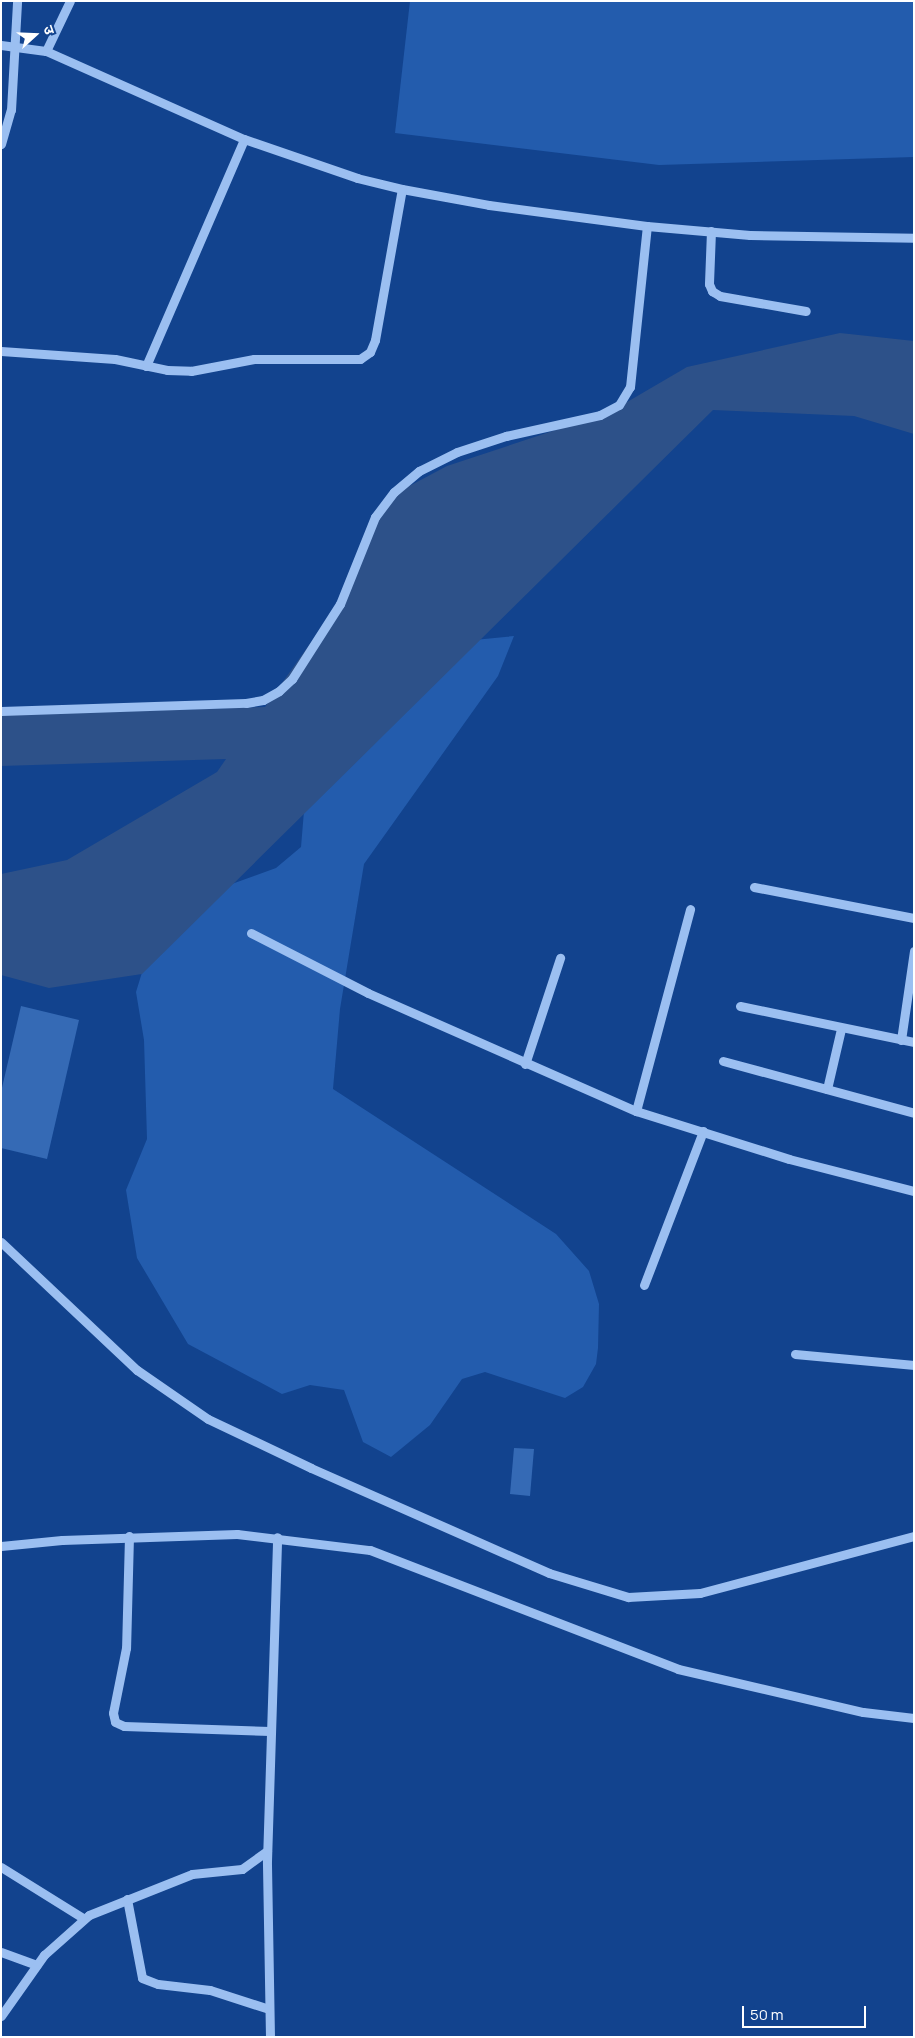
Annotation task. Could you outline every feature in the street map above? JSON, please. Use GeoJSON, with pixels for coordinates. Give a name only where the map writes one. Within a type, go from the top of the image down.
{"type":"FeatureCollection","features":[{"type":"Feature","properties":{"kind":"street"},"geometry":{"type":"LineString","coordinates":[[1,144],[11,110],[16,47],[17,1]]}},
{"type":"Feature","properties":{"kind":"street"},"geometry":{"type":"LineString","coordinates":[[46,51],[70,1]]}},
{"type":"Feature","properties":{"kind":"street"},"geometry":{"type":"LineString","coordinates":[[1,45],[46,51],[244,139],[357,178],[402,189],[489,206],[647,226],[710,231],[914,238]]}},
{"type":"Feature","properties":{"kind":"street"},"geometry":{"type":"LineString","coordinates":[[146,366],[244,139]]}},
{"type":"Feature","properties":{"kind":"street"},"geometry":{"type":"LineString","coordinates":[[1,351],[81,355],[146,366],[191,371],[254,359],[360,359],[370,352],[375,340],[402,189]]}},
{"type":"Feature","properties":{"kind":"street"},"geometry":{"type":"LineString","coordinates":[[1,711],[246,703],[263,700],[279,691],[292,679],[340,604],[375,517],[394,492],[419,471],[457,452],[506,436],[600,415],[619,405],[631,381],[647,226]]}},
{"type":"Feature","properties":{"kind":"street"},"geometry":{"type":"LineString","coordinates":[[710,231],[709,284],[712,291],[720,296],[806,311]]}},
{"type":"Feature","properties":{"kind":"street"},"geometry":{"type":"LineString","coordinates":[[754,887],[914,918]]}},
{"type":"Feature","properties":{"kind":"street"},"geometry":{"type":"LineString","coordinates":[[636,1111],[690,909]]}},
{"type":"Feature","properties":{"kind":"street"},"geometry":{"type":"LineString","coordinates":[[251,933],[368,993],[525,1064],[636,1111],[789,1159],[914,1191]]}},
{"type":"Feature","properties":{"kind":"street"},"geometry":{"type":"LineString","coordinates":[[901,1040],[914,951]]}},
{"type":"Feature","properties":{"kind":"street"},"geometry":{"type":"LineString","coordinates":[[525,1064],[560,958]]}},
{"type":"Feature","properties":{"kind":"street"},"geometry":{"type":"LineString","coordinates":[[740,1006],[840,1029],[914,1042]]}},
{"type":"Feature","properties":{"kind":"street"},"geometry":{"type":"LineString","coordinates":[[828,1089],[840,1029]]}},
{"type":"Feature","properties":{"kind":"street"},"geometry":{"type":"LineString","coordinates":[[723,1061],[914,1113]]}},
{"type":"Feature","properties":{"kind":"street"},"geometry":{"type":"LineString","coordinates":[[644,1285],[703,1131]]}},
{"type":"Feature","properties":{"kind":"street"},"geometry":{"type":"LineString","coordinates":[[1,1242],[136,1370],[208,1419],[311,1468],[549,1573],[628,1597],[700,1593],[914,1536]]}},
{"type":"Feature","properties":{"kind":"street"},"geometry":{"type":"LineString","coordinates":[[795,1354],[914,1365]]}},
{"type":"Feature","properties":{"kind":"street"},"geometry":{"type":"LineString","coordinates":[[129,1536],[126,1648],[113,1713],[115,1722],[124,1726],[270,1731]]}},
{"type":"Feature","properties":{"kind":"street"},"geometry":{"type":"LineString","coordinates":[[1,1546],[129,1536],[277,1537],[370,1550],[678,1668],[862,1712],[914,1718]]}},
{"type":"Feature","properties":{"kind":"street"},"geometry":{"type":"LineString","coordinates":[[270,2037],[267,1851],[277,1537]]}},
{"type":"Feature","properties":{"kind":"street"},"geometry":{"type":"LineString","coordinates":[[1,2016],[37,1965],[83,1918],[192,1874],[242,1869],[267,1851]]}},
{"type":"Feature","properties":{"kind":"street"},"geometry":{"type":"LineString","coordinates":[[1,1867],[83,1918]]}},
{"type":"Feature","properties":{"kind":"street"},"geometry":{"type":"LineString","coordinates":[[127,1899],[142,1978],[158,1984],[210,1990],[270,2009]]}},
{"type":"Feature","properties":{"kind":"street"},"geometry":{"type":"LineString","coordinates":[[1,1952],[37,1965]]}},
{"type":"Feature","properties":{"kind":"shaded area"},"geometry":{"type":"Polygon","coordinates":[[[410,1],[914,1],[914,157],[659,165],[395,133],[410,1]]]}},
{"type":"Feature","properties":{"kind":"shaded area"},"geometry":{"type":"Polygon","coordinates":[[[840,333],[914,341],[914,434],[854,416],[713,410],[142,974],[49,988],[1,975],[1,874],[67,860],[217,772],[226,759],[1,766],[1,715],[265,707],[341,600],[383,500],[447,466],[610,412],[687,367],[840,333]]]}},
{"type":"Feature","properties":{"kind":"shaded area"},"geometry":{"type":"Polygon","coordinates":[[[514,636],[498,676],[364,864],[340,1009],[333,1089],[556,1234],[589,1271],[599,1304],[596,1364],[583,1387],[565,1398],[485,1372],[462,1379],[430,1425],[391,1457],[363,1442],[344,1390],[310,1385],[282,1394],[188,1344],[137,1258],[126,1190],[147,1139],[144,1040],[136,992],[151,943],[207,893],[276,868],[301,847],[306,787],[464,641],[514,636]]]}},
{"type":"Feature","properties":{"kind":"building"},"geometry":{"type":"Polygon","coordinates":[[[21,1006],[79,1020],[47,1159],[1,1148],[1,1092],[21,1006]]]}},
{"type":"Feature","properties":{"kind":"building"},"geometry":{"type":"Polygon","coordinates":[[[514,1448],[534,1449],[530,1496],[510,1494],[514,1448]]]}}]}
